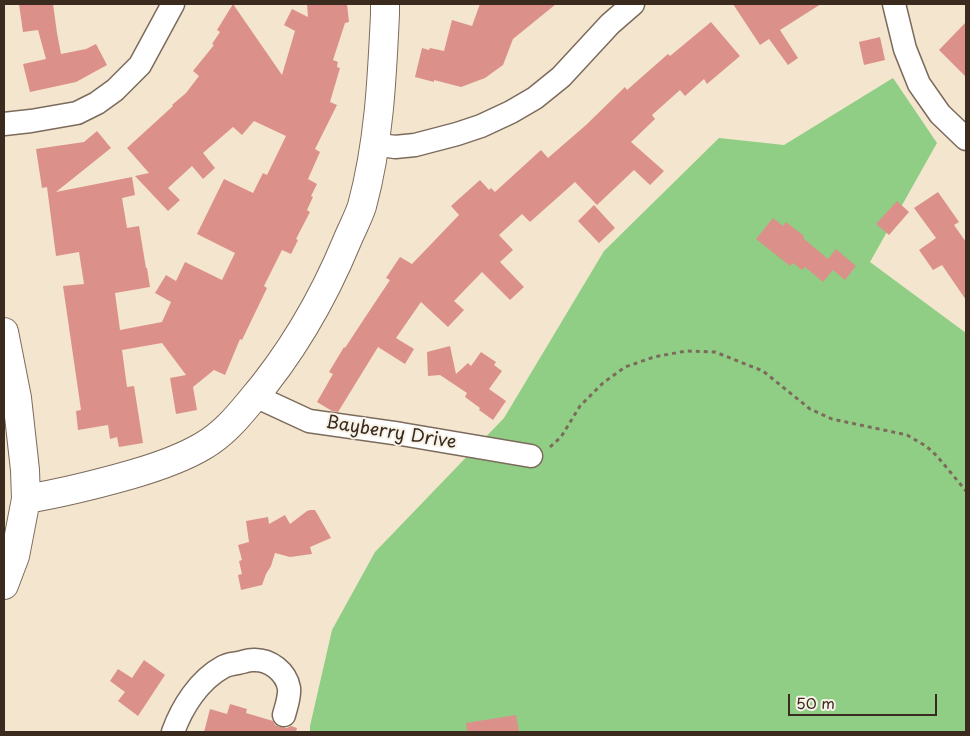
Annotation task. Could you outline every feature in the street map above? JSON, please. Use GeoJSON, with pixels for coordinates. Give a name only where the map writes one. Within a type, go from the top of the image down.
{"type":"FeatureCollection","features":[{"type":"Feature","properties":{"kind":"street"},"geometry":{"type":"LineString","coordinates":[[4,124],[77,114],[97,103],[115,90],[140,64],[173,4]]}},
{"type":"Feature","properties":{"kind":"street"},"geometry":{"type":"LineString","coordinates":[[26,499],[113,480],[161,466],[204,446],[217,437],[237,418],[276,370],[308,321],[337,265],[361,208],[381,97],[385,4]]}},
{"type":"Feature","properties":{"kind":"street"},"geometry":{"type":"LineString","coordinates":[[374,144],[395,147],[415,145],[481,126],[511,112],[535,98],[561,77],[610,24],[633,4]]}},
{"type":"Feature","properties":{"kind":"street"},"geometry":{"type":"LineString","coordinates":[[894,4],[904,49],[919,84],[942,117],[966,139]]}},
{"type":"Feature","properties":{"kind":"street"},"geometry":{"type":"LineString","coordinates":[[4,332],[17,398],[25,470],[26,499],[15,556],[4,585]]}},
{"type":"Feature","properties":{"kind":"street","name":"Bayberry Drive"},"geometry":{"type":"LineString","coordinates":[[255,396],[309,421],[427,438],[531,456]]}},
{"type":"Feature","properties":{"kind":"street"},"geometry":{"type":"LineString","coordinates":[[173,732],[190,698],[208,677],[224,666],[255,660],[273,664],[284,675],[289,689],[284,715]]}},
{"type":"Feature","properties":{"kind":"path"},"geometry":{"type":"LineString","coordinates":[[531,456],[547,450],[561,437],[580,406],[603,383],[625,367],[654,356],[686,351],[715,352],[763,370],[810,408],[832,420],[908,436],[926,446],[937,456],[966,490]]}},
{"type":"Feature","properties":{"kind":"green space"},"geometry":{"type":"Polygon","coordinates":[[[893,78],[937,143],[870,262],[966,333],[966,732],[310,732],[332,630],[375,552],[504,418],[604,251],[719,138],[784,145],[893,78]]]}},
{"type":"Feature","properties":{"kind":"building"},"geometry":{"type":"Polygon","coordinates":[[[19,4],[53,4],[61,54],[86,49],[96,44],[107,65],[76,82],[30,92],[23,64],[46,59],[38,30],[23,32],[19,4]]]}},
{"type":"Feature","properties":{"kind":"building"},"geometry":{"type":"Polygon","coordinates":[[[233,4],[282,75],[295,31],[284,25],[292,9],[308,17],[307,4],[347,4],[349,22],[345,23],[333,60],[338,62],[337,67],[340,68],[330,102],[337,105],[315,149],[320,152],[308,179],[317,184],[307,210],[310,212],[296,239],[298,240],[291,254],[282,250],[264,286],[267,288],[242,340],[240,339],[225,375],[214,370],[193,387],[197,410],[176,414],[170,378],[186,375],[162,343],[122,350],[127,387],[134,386],[143,443],[119,447],[117,437],[110,439],[108,425],[78,430],[76,411],[81,410],[63,286],[84,284],[79,252],[56,256],[47,187],[42,188],[36,149],[84,142],[97,131],[111,148],[56,192],[132,177],[135,195],[122,198],[127,228],[139,226],[150,287],[115,293],[120,330],[162,322],[171,302],[155,293],[166,275],[176,281],[185,262],[222,280],[235,253],[197,234],[224,179],[253,193],[263,173],[267,175],[286,136],[254,121],[242,135],[233,127],[203,153],[215,168],[203,179],[192,166],[168,188],[180,200],[168,211],[135,176],[149,173],[127,148],[186,93],[199,76],[193,71],[214,45],[212,44],[220,32],[217,30],[233,4]]]}},
{"type":"Feature","properties":{"kind":"building"},"geometry":{"type":"Polygon","coordinates":[[[480,4],[556,4],[513,39],[503,65],[485,78],[461,87],[415,77],[422,48],[444,51],[452,20],[472,26],[480,4]]]}},
{"type":"Feature","properties":{"kind":"building"},"geometry":{"type":"Polygon","coordinates":[[[733,4],[821,4],[780,30],[798,58],[788,65],[769,39],[760,45],[733,4]]]}},
{"type":"Feature","properties":{"kind":"building"},"geometry":{"type":"Polygon","coordinates":[[[711,22],[740,56],[707,84],[704,79],[685,96],[680,90],[652,115],[655,119],[631,142],[664,171],[650,185],[634,170],[597,205],[575,182],[530,222],[522,214],[499,235],[513,250],[500,262],[524,287],[510,300],[482,272],[454,301],[464,310],[448,327],[421,302],[396,338],[414,349],[405,364],[378,347],[338,412],[332,411],[317,402],[333,374],[329,372],[390,280],[386,278],[400,257],[412,264],[459,215],[451,206],[480,180],[489,190],[491,188],[495,192],[541,150],[548,158],[625,87],[627,90],[668,54],[670,56],[711,22]]]}},
{"type":"Feature","properties":{"kind":"building"},"geometry":{"type":"Polygon","coordinates":[[[966,22],[966,77],[939,50],[966,22]]]}},
{"type":"Feature","properties":{"kind":"building"},"geometry":{"type":"Polygon","coordinates":[[[880,37],[885,60],[864,65],[859,42],[880,37]]]}},
{"type":"Feature","properties":{"kind":"building"},"geometry":{"type":"Polygon","coordinates":[[[938,192],[959,222],[954,225],[966,242],[966,300],[942,265],[933,270],[919,250],[936,238],[914,208],[938,192]]]}},
{"type":"Feature","properties":{"kind":"building"},"geometry":{"type":"Polygon","coordinates":[[[897,201],[909,212],[889,235],[876,224],[897,201]]]}},
{"type":"Feature","properties":{"kind":"building"},"geometry":{"type":"Polygon","coordinates":[[[594,205],[615,228],[599,243],[578,221],[594,205]]]}},
{"type":"Feature","properties":{"kind":"building"},"geometry":{"type":"Polygon","coordinates":[[[773,218],[783,226],[786,222],[828,259],[836,249],[856,266],[845,280],[833,270],[823,282],[805,267],[802,270],[793,263],[790,266],[756,239],[773,218]]]}},
{"type":"Feature","properties":{"kind":"building"},"geometry":{"type":"Polygon","coordinates":[[[450,346],[456,374],[468,363],[471,366],[481,352],[496,362],[494,365],[502,371],[489,389],[506,401],[493,420],[465,397],[467,393],[440,375],[428,376],[427,352],[450,346]]]}},
{"type":"Feature","properties":{"kind":"building"},"geometry":{"type":"Polygon","coordinates":[[[310,510],[315,510],[331,538],[310,547],[312,554],[290,557],[275,553],[262,585],[241,590],[238,575],[242,574],[239,561],[242,560],[238,545],[249,542],[246,521],[268,517],[269,524],[285,515],[290,524],[310,510]]]}},
{"type":"Feature","properties":{"kind":"building"},"geometry":{"type":"Polygon","coordinates":[[[144,660],[165,675],[138,716],[118,701],[125,692],[110,681],[118,669],[132,678],[144,660]]]}},
{"type":"Feature","properties":{"kind":"building"},"geometry":{"type":"Polygon","coordinates":[[[230,704],[247,709],[246,713],[273,721],[275,725],[280,727],[287,728],[291,726],[297,728],[296,732],[204,732],[210,709],[227,714],[230,704]]]}},
{"type":"Feature","properties":{"kind":"building"},"geometry":{"type":"Polygon","coordinates":[[[516,715],[519,732],[467,732],[466,723],[516,715]]]}}]}
